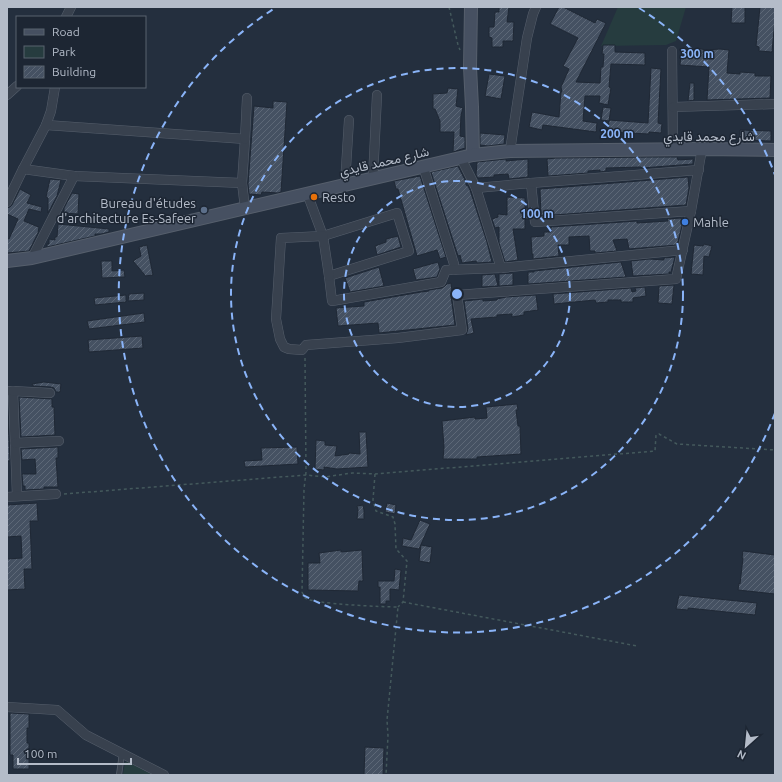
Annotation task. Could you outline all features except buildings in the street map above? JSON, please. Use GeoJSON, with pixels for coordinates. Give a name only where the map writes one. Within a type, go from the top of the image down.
{"type":"FeatureCollection","features":[{"type":"Feature","properties":{"kind":"main road"},"geometry":{"type":"LineString","coordinates":[[467,156],[472,107],[470,67],[471,7]]}},
{"type":"Feature","properties":{"kind":"main road","name":"شارع محمد قايدي"},"geometry":{"type":"LineString","coordinates":[[7,261],[32,258],[467,156],[510,151],[702,149],[775,150]]}},
{"type":"Feature","properties":{"kind":"street"},"geometry":{"type":"LineString","coordinates":[[66,16],[71,7]]}},
{"type":"Feature","properties":{"kind":"street"},"geometry":{"type":"LineString","coordinates":[[510,151],[527,38],[536,7]]}},
{"type":"Feature","properties":{"kind":"street"},"geometry":{"type":"LineString","coordinates":[[672,51],[673,150]]}},
{"type":"Feature","properties":{"kind":"street"},"geometry":{"type":"LineString","coordinates":[[7,94],[16,87]]}},
{"type":"Feature","properties":{"kind":"street"},"geometry":{"type":"LineString","coordinates":[[7,202],[46,125],[51,111],[55,88]]}},
{"type":"Feature","properties":{"kind":"street"},"geometry":{"type":"LineString","coordinates":[[373,178],[377,94]]}},
{"type":"Feature","properties":{"kind":"street"},"geometry":{"type":"LineString","coordinates":[[245,208],[242,183],[247,98]]}},
{"type":"Feature","properties":{"kind":"street"},"geometry":{"type":"LineString","coordinates":[[672,107],[775,104]]}},
{"type":"Feature","properties":{"kind":"street"},"geometry":{"type":"LineString","coordinates":[[345,184],[349,120]]}},
{"type":"Feature","properties":{"kind":"street"},"geometry":{"type":"LineString","coordinates":[[46,125],[245,139]]}},
{"type":"Feature","properties":{"kind":"street"},"geometry":{"type":"LineString","coordinates":[[329,276],[408,251],[397,213],[323,236],[281,238],[276,319],[280,339],[284,347],[302,350],[306,345],[398,338],[462,330],[457,295],[676,279],[691,211],[702,149]]}},
{"type":"Feature","properties":{"kind":"street"},"geometry":{"type":"LineString","coordinates":[[467,156],[500,268]]}},
{"type":"Feature","properties":{"kind":"street"},"geometry":{"type":"LineString","coordinates":[[423,166],[454,264],[454,270]]}},
{"type":"Feature","properties":{"kind":"street"},"geometry":{"type":"LineString","coordinates":[[23,169],[74,176],[242,183]]}},
{"type":"Feature","properties":{"kind":"street"},"geometry":{"type":"LineString","coordinates":[[476,188],[698,170]]}},
{"type":"Feature","properties":{"kind":"street"},"geometry":{"type":"LineString","coordinates":[[32,258],[74,176]]}},
{"type":"Feature","properties":{"kind":"street"},"geometry":{"type":"LineString","coordinates":[[531,183],[535,222],[691,211]]}},
{"type":"Feature","properties":{"kind":"street"},"geometry":{"type":"LineString","coordinates":[[307,193],[323,236],[332,301],[442,282],[446,270],[500,268],[683,250]]}},
{"type":"Feature","properties":{"kind":"street"},"geometry":{"type":"LineString","coordinates":[[17,496],[15,443],[10,391],[50,393]]}},
{"type":"Feature","properties":{"kind":"street"},"geometry":{"type":"LineString","coordinates":[[15,443],[59,441]]}},
{"type":"Feature","properties":{"kind":"street"},"geometry":{"type":"LineString","coordinates":[[7,497],[56,494]]}},
{"type":"Feature","properties":{"kind":"street"},"geometry":{"type":"LineString","coordinates":[[7,707],[57,710],[86,735],[164,775]]}},
{"type":"Feature","properties":{"kind":"lane"},"geometry":{"type":"LineString","coordinates":[[119,775],[122,753]]}},
{"type":"Feature","properties":{"kind":"path"},"geometry":{"type":"LineString","coordinates":[[449,7],[458,45],[461,50]]}},
{"type":"Feature","properties":{"kind":"path"},"geometry":{"type":"LineString","coordinates":[[302,350],[305,353],[306,475],[304,489],[302,592],[306,598],[316,602],[374,607],[398,607]]}},
{"type":"Feature","properties":{"kind":"path"},"geometry":{"type":"LineString","coordinates":[[56,494],[306,475],[325,477],[352,473],[375,474],[655,451],[656,435],[659,434],[677,444],[775,450]]}},
{"type":"Feature","properties":{"kind":"path"},"geometry":{"type":"LineString","coordinates":[[375,474],[373,500],[376,511],[392,517],[395,524],[396,549],[407,561],[403,602],[398,607],[387,720],[388,736],[386,775]]}},
{"type":"Feature","properties":{"kind":"path"},"geometry":{"type":"LineString","coordinates":[[403,602],[637,646]]}},
{"type":"Feature","properties":{"kind":"green space"},"geometry":{"type":"Polygon","coordinates":[[[618,7],[686,7],[676,41],[666,45],[601,46],[618,7]]]}},
{"type":"Feature","properties":{"kind":"green space"},"geometry":{"type":"Polygon","coordinates":[[[125,762],[129,762],[154,775],[123,775],[125,762]]]}},
{"type":"Feature","properties":{"kind":"place","name":"Resto"},"geometry":{"type":"Point","coordinates":[314,197]}},
{"type":"Feature","properties":{"kind":"place","name":"Bureau d'études d'architecture Es-Safeer"},"geometry":{"type":"Point","coordinates":[204,210]}},
{"type":"Feature","properties":{"kind":"place","name":"Mahle"},"geometry":{"type":"Point","coordinates":[685,222]}}]}
